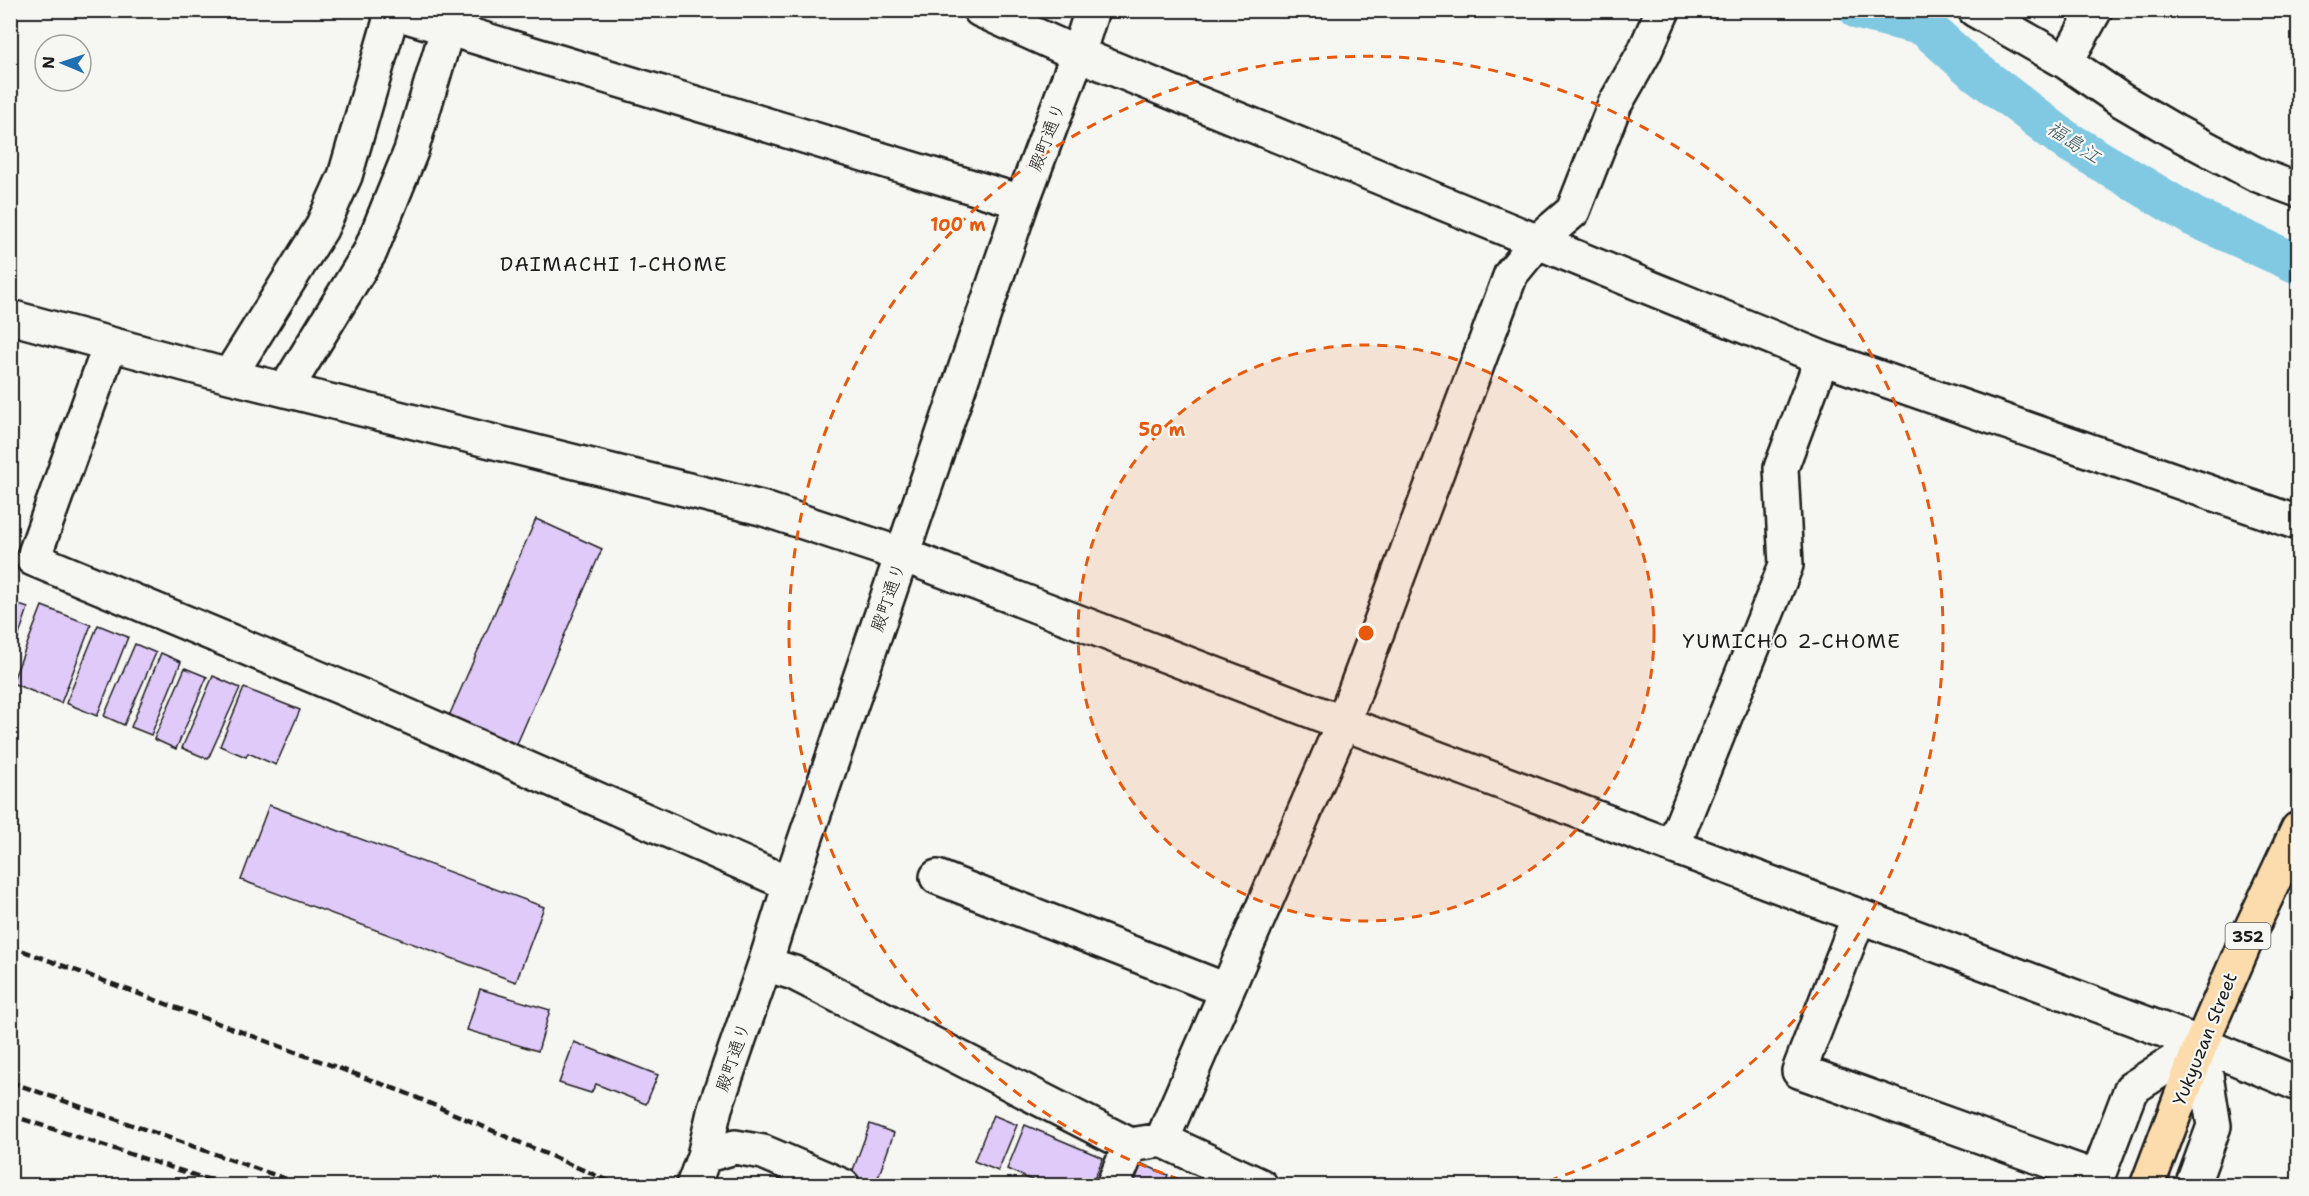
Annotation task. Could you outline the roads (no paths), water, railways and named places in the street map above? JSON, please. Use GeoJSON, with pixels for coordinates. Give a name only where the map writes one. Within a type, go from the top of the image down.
{"type":"FeatureCollection","features":[{"type":"Feature","properties":{"kind":"highway","name":"Yukyuzan Street"},"geometry":{"type":"LineString","coordinates":[[2147,1185],[2201,1044],[2298,829]]}},
{"type":"Feature","properties":{"kind":"street"},"geometry":{"type":"LineString","coordinates":[[980,10],[1078,54],[1822,358],[2298,523]]}},
{"type":"Feature","properties":{"kind":"street","name":"殿町通り"},"geometry":{"type":"LineString","coordinates":[[693,1185],[704,1156],[715,1108],[790,884],[1022,202],[1078,54],[1092,10]]}},
{"type":"Feature","properties":{"kind":"street"},"geometry":{"type":"LineString","coordinates":[[1162,1140],[1343,723],[1511,274],[1538,241],[1573,211],[1615,104],[1644,52],[1663,10]]}},
{"type":"Feature","properties":{"kind":"street"},"geometry":{"type":"LineString","coordinates":[[1975,10],[2067,62],[2121,100],[2174,131],[2255,174],[2298,190]]}},
{"type":"Feature","properties":{"kind":"street"},"geometry":{"type":"LineString","coordinates":[[2067,62],[2095,10]]}},
{"type":"Feature","properties":{"kind":"street"},"geometry":{"type":"LineString","coordinates":[[229,376],[321,230],[345,176],[391,11],[451,19],[1022,202]]}},
{"type":"Feature","properties":{"kind":"street"},"geometry":{"type":"LineString","coordinates":[[286,389],[370,252],[411,151],[451,19]]}},
{"type":"Feature","properties":{"kind":"street"},"geometry":{"type":"LineString","coordinates":[[10,317],[229,376],[761,508],[903,555],[1343,723],[2201,1044],[2298,1084]]}},
{"type":"Feature","properties":{"kind":"street"},"geometry":{"type":"LineString","coordinates":[[110,345],[33,559],[376,702],[790,884]]}},
{"type":"Feature","properties":{"kind":"street"},"geometry":{"type":"LineString","coordinates":[[1673,846],[1786,565],[1781,468],[1822,358]]}},
{"type":"Feature","properties":{"kind":"street"},"geometry":{"type":"LineString","coordinates":[[937,877],[1226,990]]}},
{"type":"Feature","properties":{"kind":"street"},"geometry":{"type":"LineString","coordinates":[[1859,916],[1799,1071],[2095,1182],[2131,1089],[2201,1044]]}},
{"type":"Feature","properties":{"kind":"street"},"geometry":{"type":"LineString","coordinates":[[765,964],[794,973],[1130,1145],[1162,1140],[1261,1185]]}},
{"type":"Feature","properties":{"kind":"street"},"geometry":{"type":"LineString","coordinates":[[2192,1185],[2214,1126],[2201,1044]]}},
{"type":"Feature","properties":{"kind":"street"},"geometry":{"type":"LineString","coordinates":[[1113,1185],[1130,1145]]}},
{"type":"Feature","properties":{"kind":"street"},"geometry":{"type":"LineString","coordinates":[[704,1156],[735,1147],[763,1152],[843,1185]]}},
{"type":"Feature","properties":{"kind":"waterway","name":"福島江"},"geometry":{"type":"LineString","coordinates":[[1859,10],[1924,26],[1970,67],[2064,139],[2194,217],[2298,264]]}},
{"type":"Feature","properties":{"kind":"railway"},"geometry":{"type":"LineString","coordinates":[[10,946],[406,1093],[620,1186]]}},
{"type":"Feature","properties":{"kind":"railway"},"geometry":{"type":"LineString","coordinates":[[10,1082],[306,1186]]}},
{"type":"Feature","properties":{"kind":"railway"},"geometry":{"type":"LineString","coordinates":[[10,1115],[228,1186]]}},
{"type":"Feature","properties":{"kind":"district","name":"DAIMACHI 1-CHOME"},"geometry":{"type":"Point","coordinates":[614,264]}},
{"type":"Feature","properties":{"kind":"district","name":"YUMICHO 2-CHOME"},"geometry":{"type":"Point","coordinates":[1792,641]}}]}
